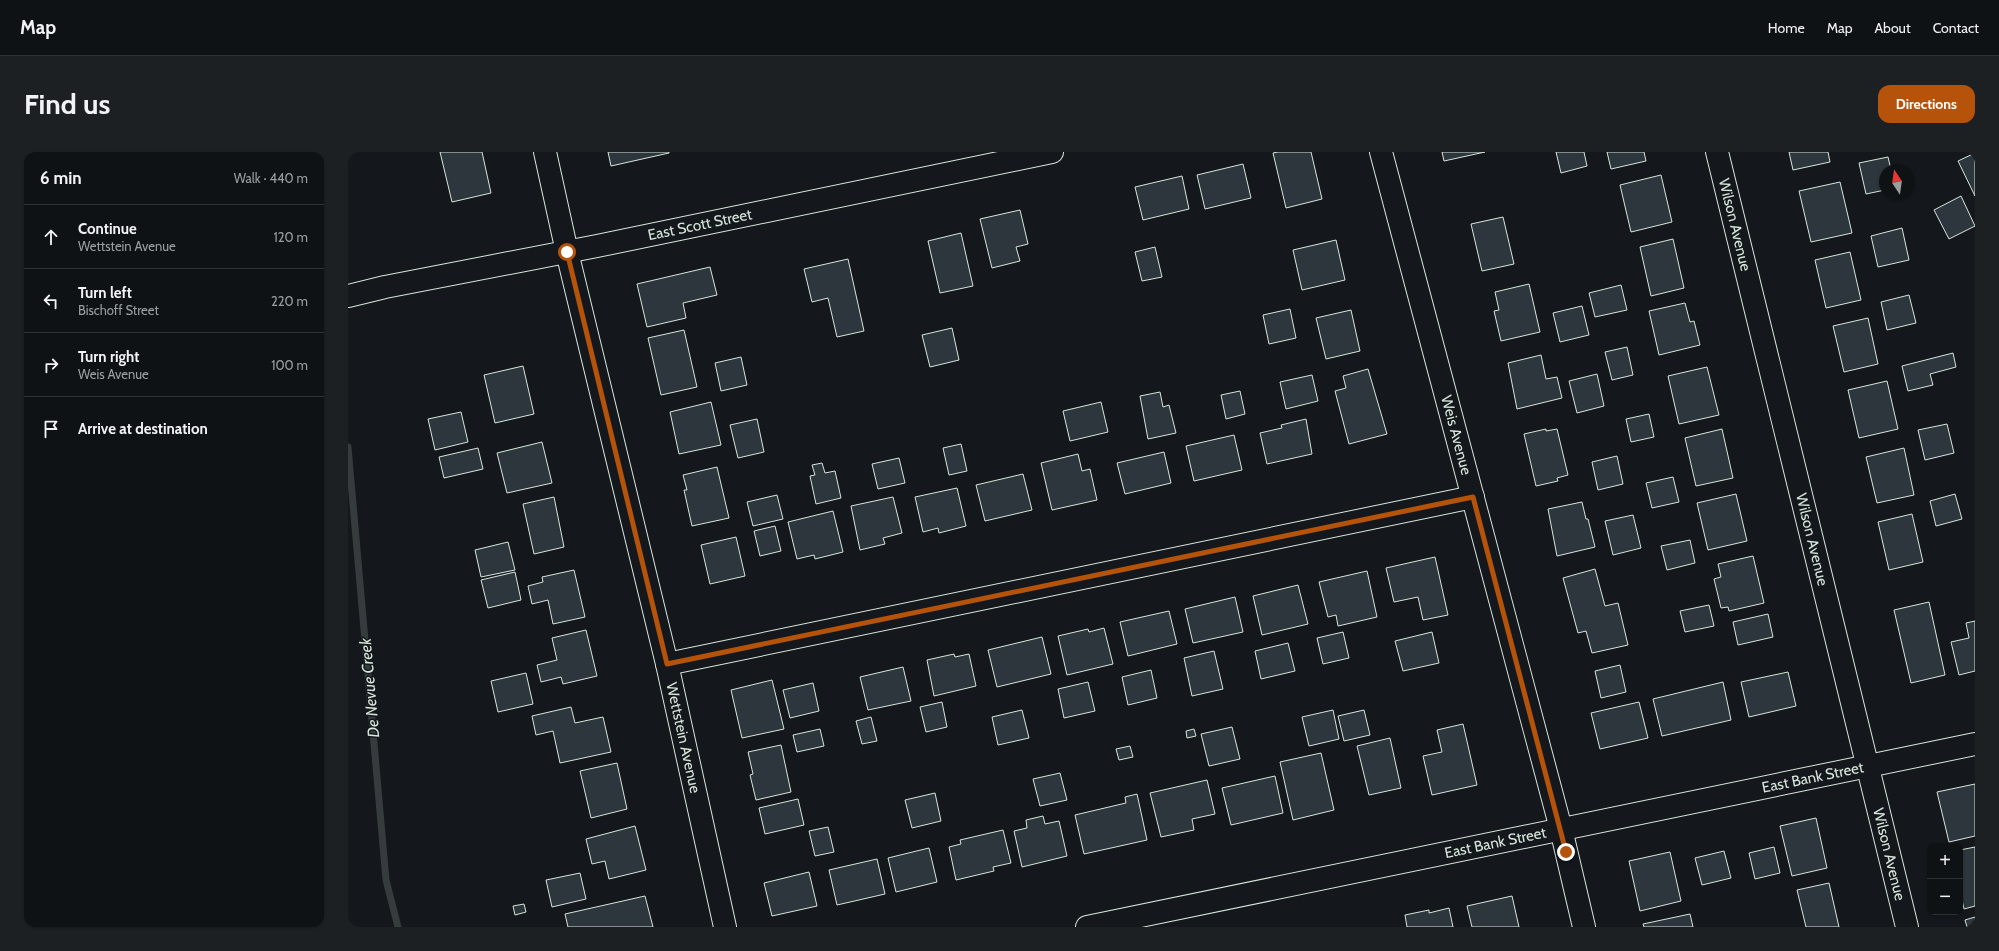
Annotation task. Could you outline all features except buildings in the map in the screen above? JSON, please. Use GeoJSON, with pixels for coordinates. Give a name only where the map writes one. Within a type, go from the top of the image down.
{"type":"FeatureCollection","features":[{"type":"Feature","properties":{"kind":"street","name":"Wettstein Avenue"},"geometry":{"type":"LineString","coordinates":[[545,152],[567,252],[667,664],[725,927]]}},
{"type":"Feature","properties":{"kind":"street","name":"East Scott Street"},"geometry":{"type":"LineString","coordinates":[[348,296],[385,287],[567,252],[1052,152]]}},
{"type":"Feature","properties":{"kind":"street","name":"Weis Avenue"},"geometry":{"type":"LineString","coordinates":[[1381,152],[1561,829],[1584,927]]}},
{"type":"Feature","properties":{"kind":"street","name":"Wilson Avenue"},"geometry":{"type":"LineString","coordinates":[[1717,152],[1908,927]]}},
{"type":"Feature","properties":{"kind":"street"},"geometry":{"type":"LineString","coordinates":[[667,664],[1473,497]]}},
{"type":"Feature","properties":{"kind":"street","name":"East Bank Street"},"geometry":{"type":"LineString","coordinates":[[1087,927],[1975,744]]}},
{"type":"Feature","properties":{"kind":"waterway","name":"De Nevue Creek"},"geometry":{"type":"LineString","coordinates":[[348,447],[386,880],[398,927]]}},
{"type":"Feature","properties":{"kind":"route"},"geometry":{"type":"LineString","coordinates":[[567,252],[667,664],[1473,497],[1566,852]]}}]}
